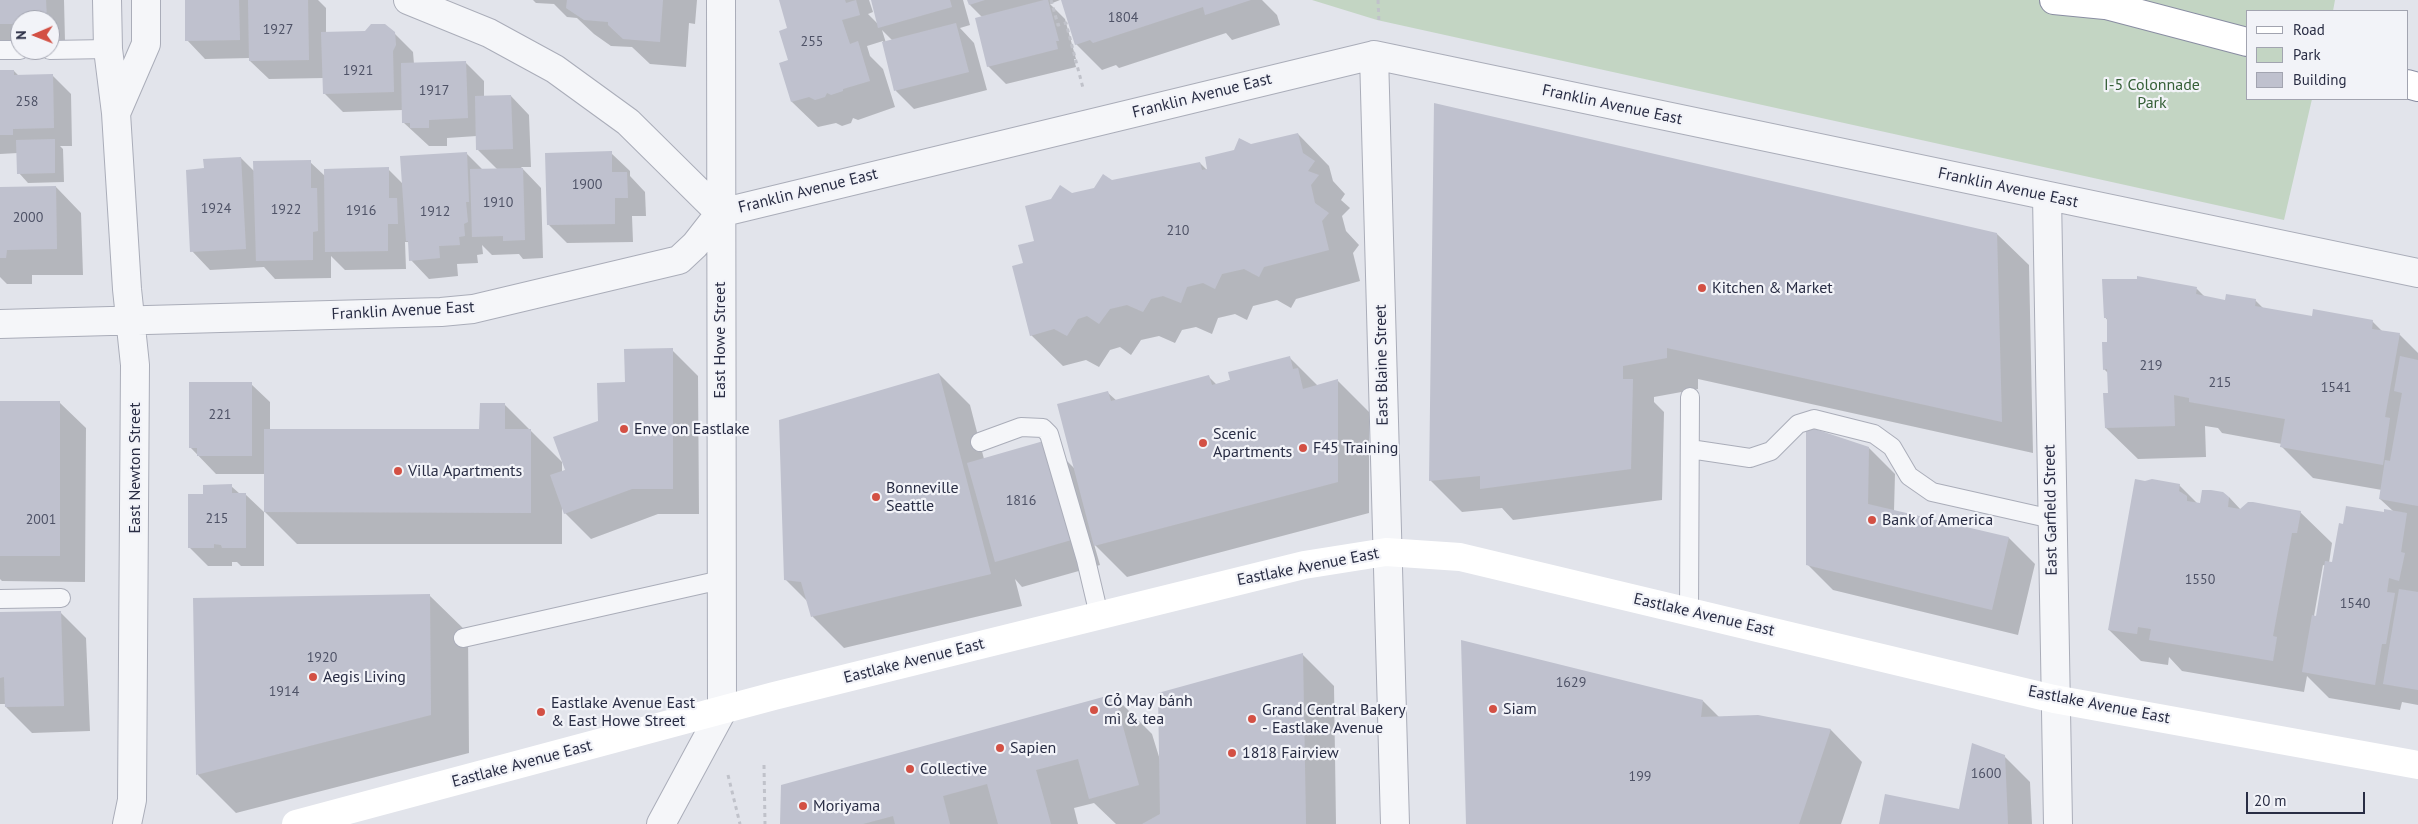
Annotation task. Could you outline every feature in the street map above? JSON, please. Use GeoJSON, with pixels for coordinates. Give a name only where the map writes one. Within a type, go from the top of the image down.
{"type":"FeatureCollection","features":[{"type":"Feature","properties":{"kind":"main road"},"geometry":{"type":"LineString","coordinates":[[2054,0],[2098,3],[2246,42]]}},
{"type":"Feature","properties":{"kind":"main road","name":"Eastlake Avenue East"},"geometry":{"type":"LineString","coordinates":[[296,824],[326,820],[722,711],[1099,615],[1304,565],[1386,552],[1460,557],[2054,699],[2418,765]]}},
{"type":"Feature","properties":{"kind":"street","name":"East Newton Street"},"geometry":{"type":"LineString","coordinates":[[107,0],[108,49],[116,113],[129,322],[136,365],[132,800],[127,824]]}},
{"type":"Feature","properties":{"kind":"street","name":"East Newton Street"},"geometry":{"type":"LineString","coordinates":[[116,113],[146,44],[146,0]]}},
{"type":"Feature","properties":{"kind":"street"},"geometry":{"type":"LineString","coordinates":[[408,0],[489,33],[555,69],[628,122],[720,213]]}},
{"type":"Feature","properties":{"kind":"street","name":"East Howe Street"},"geometry":{"type":"LineString","coordinates":[[721,0],[722,711]]}},
{"type":"Feature","properties":{"kind":"street","name":"Franklin Avenue East"},"geometry":{"type":"LineString","coordinates":[[0,324],[129,322],[441,312],[473,309],[679,260],[695,246],[720,213],[1374,55],[2418,273]]}},
{"type":"Feature","properties":{"kind":"street","name":"East Blaine Street"},"geometry":{"type":"LineString","coordinates":[[1374,55],[1386,552],[1396,824]]}},
{"type":"Feature","properties":{"kind":"street","name":"East Garfield Street"},"geometry":{"type":"LineString","coordinates":[[2047,196],[2054,699],[2058,824]]}},
{"type":"Feature","properties":{"kind":"street"},"geometry":{"type":"LineString","coordinates":[[661,824],[722,711]]}},
{"type":"Feature","properties":{"kind":"lane"},"geometry":{"type":"LineString","coordinates":[[60,50],[108,49]]}},
{"type":"Feature","properties":{"kind":"lane"},"geometry":{"type":"LineString","coordinates":[[1689,611],[1690,397]]}},
{"type":"Feature","properties":{"kind":"lane"},"geometry":{"type":"LineString","coordinates":[[1690,449],[1750,458],[1771,451],[1798,424],[1814,419],[1874,434],[1892,447],[1909,476],[1932,492],[2052,519]]}},
{"type":"Feature","properties":{"kind":"lane"},"geometry":{"type":"LineString","coordinates":[[980,442],[1021,427],[1043,428],[1049,434],[1086,560],[1099,615]]}},
{"type":"Feature","properties":{"kind":"lane"},"geometry":{"type":"LineString","coordinates":[[463,638],[721,580]]}},
{"type":"Feature","properties":{"kind":"lane"},"geometry":{"type":"LineString","coordinates":[[0,599],[61,598]]}},
{"type":"Feature","properties":{"kind":"path"},"geometry":{"type":"LineString","coordinates":[[1051,0],[1058,25],[1066,23],[1083,88]]}},
{"type":"Feature","properties":{"kind":"path"},"geometry":{"type":"LineString","coordinates":[[1378,0],[1379,22]]}},
{"type":"Feature","properties":{"kind":"path"},"geometry":{"type":"LineString","coordinates":[[764,766],[765,824]]}},
{"type":"Feature","properties":{"kind":"path"},"geometry":{"type":"LineString","coordinates":[[728,775],[740,824]]}},
{"type":"Feature","properties":{"kind":"green space","name":"I-5 Colonnade Park"},"geometry":{"type":"Polygon","coordinates":[[[1312,0],[2335,0],[2333,10],[2246,10],[2246,100],[2312,100],[2284,220],[1377,20],[1312,0]]]}},
{"type":"Feature","properties":{"kind":"building"},"geometry":{"type":"Polygon","coordinates":[[[0,0],[46,0],[46,10],[10,10],[10,24],[0,24],[0,0]]]}},
{"type":"Feature","properties":{"kind":"building"},"geometry":{"type":"Polygon","coordinates":[[[185,0],[239,0],[240,40],[185,41],[185,0]]]}},
{"type":"Feature","properties":{"kind":"building"},"geometry":{"type":"Polygon","coordinates":[[[248,0],[308,0],[309,60],[249,61],[248,0]]]}},
{"type":"Feature","properties":{"kind":"building"},"geometry":{"type":"Polygon","coordinates":[[[567,0],[663,0],[660,42],[623,39],[608,25],[608,22],[584,20],[566,8],[567,0]]]}},
{"type":"Feature","properties":{"kind":"building"},"geometry":{"type":"Polygon","coordinates":[[[779,0],[845,0],[846,3],[856,0],[860,15],[842,20],[850,44],[858,41],[870,81],[843,89],[843,91],[831,95],[827,93],[825,97],[815,100],[809,97],[791,102],[779,63],[788,60],[779,31],[787,28],[779,0]]]}},
{"type":"Feature","properties":{"kind":"building"},"geometry":{"type":"Polygon","coordinates":[[[871,0],[950,0],[952,7],[878,28],[871,0]]]}},
{"type":"Feature","properties":{"kind":"building"},"geometry":{"type":"Polygon","coordinates":[[[967,0],[985,0],[969,5],[967,0]]]}},
{"type":"Feature","properties":{"kind":"building"},"geometry":{"type":"Polygon","coordinates":[[[1048,0],[1059,41],[1056,41],[1058,49],[987,67],[975,18],[1048,0]]]}},
{"type":"Feature","properties":{"kind":"building"},"geometry":{"type":"Polygon","coordinates":[[[1061,0],[1251,0],[1205,15],[1203,7],[1093,43],[1090,40],[1075,45],[1061,0]]]}},
{"type":"Feature","properties":{"kind":"building"},"geometry":{"type":"Polygon","coordinates":[[[956,23],[969,72],[894,91],[882,42],[956,23]]]}},
{"type":"Feature","properties":{"kind":"building"},"geometry":{"type":"Polygon","coordinates":[[[371,24],[385,24],[395,32],[396,45],[393,51],[394,92],[323,94],[321,32],[365,31],[371,24]]]}},
{"type":"Feature","properties":{"kind":"building"},"geometry":{"type":"Polygon","coordinates":[[[466,61],[468,118],[429,120],[429,128],[410,128],[410,123],[402,123],[401,63],[466,61]]]}},
{"type":"Feature","properties":{"kind":"building"},"geometry":{"type":"Polygon","coordinates":[[[0,70],[14,70],[14,75],[53,74],[54,128],[13,129],[13,135],[0,135],[0,70]]]}},
{"type":"Feature","properties":{"kind":"building"},"geometry":{"type":"Polygon","coordinates":[[[511,95],[513,149],[476,150],[475,96],[511,95]]]}},
{"type":"Feature","properties":{"kind":"building"},"geometry":{"type":"Polygon","coordinates":[[[1434,103],[1997,233],[2002,422],[1667,348],[1667,358],[1623,366],[1623,379],[1633,379],[1631,469],[1480,489],[1480,476],[1429,481],[1434,103]]]}},
{"type":"Feature","properties":{"kind":"building"},"geometry":{"type":"Polygon","coordinates":[[[1298,133],[1303,153],[1315,161],[1308,171],[1319,175],[1311,185],[1315,203],[1329,213],[1322,221],[1329,250],[1264,267],[1259,277],[1244,269],[1222,274],[1215,289],[1203,283],[1187,287],[1181,303],[1163,296],[1151,299],[1143,312],[1127,305],[1110,309],[1099,324],[1087,316],[1078,319],[1067,336],[1054,329],[1030,336],[1012,266],[1023,263],[1018,245],[1034,241],[1025,206],[1051,199],[1060,185],[1072,193],[1094,188],[1103,174],[1112,180],[1200,162],[1202,170],[1207,169],[1205,157],[1234,150],[1239,138],[1251,144],[1298,133]]]}},
{"type":"Feature","properties":{"kind":"building"},"geometry":{"type":"Polygon","coordinates":[[[55,139],[55,173],[17,174],[16,140],[55,139]]]}},
{"type":"Feature","properties":{"kind":"building"},"geometry":{"type":"Polygon","coordinates":[[[612,151],[612,172],[627,172],[628,198],[615,198],[615,224],[547,225],[545,153],[612,151]]]}},
{"type":"Feature","properties":{"kind":"building"},"geometry":{"type":"Polygon","coordinates":[[[467,152],[469,202],[466,202],[468,222],[464,224],[465,236],[459,237],[460,245],[439,246],[440,258],[409,261],[400,156],[467,152]]]}},
{"type":"Feature","properties":{"kind":"building"},"geometry":{"type":"Polygon","coordinates":[[[241,157],[246,249],[190,252],[186,170],[204,168],[203,159],[241,157]]]}},
{"type":"Feature","properties":{"kind":"building"},"geometry":{"type":"Polygon","coordinates":[[[311,160],[311,188],[317,188],[318,231],[313,232],[313,260],[256,261],[253,161],[311,160]]]}},
{"type":"Feature","properties":{"kind":"building"},"geometry":{"type":"Polygon","coordinates":[[[389,167],[389,198],[397,198],[398,224],[388,224],[388,251],[325,252],[324,169],[389,167]]]}},
{"type":"Feature","properties":{"kind":"building"},"geometry":{"type":"Polygon","coordinates":[[[523,168],[525,240],[503,241],[503,236],[472,237],[470,169],[523,168]]]}},
{"type":"Feature","properties":{"kind":"building"},"geometry":{"type":"Polygon","coordinates":[[[56,186],[57,249],[7,250],[6,258],[0,258],[0,187],[56,186]]]}},
{"type":"Feature","properties":{"kind":"building"},"geometry":{"type":"Polygon","coordinates":[[[2137,276],[2197,287],[2196,294],[2225,300],[2226,294],[2256,299],[2255,306],[2312,316],[2313,309],[2373,320],[2372,329],[2400,333],[2385,417],[2390,418],[2383,465],[2280,447],[2285,419],[2189,402],[2189,398],[2174,395],[2175,426],[2105,428],[2103,393],[2108,393],[2107,369],[2103,370],[2102,342],[2107,342],[2107,318],[2104,318],[2102,279],[2137,279],[2137,276]]]}},
{"type":"Feature","properties":{"kind":"building","name":"Enve on Eastlake"},"geometry":{"type":"Polygon","coordinates":[[[673,348],[673,489],[632,489],[564,514],[550,475],[565,470],[553,437],[598,421],[597,383],[625,382],[624,349],[673,348]]]}},
{"type":"Feature","properties":{"kind":"building","name":"Scenic Apartments"},"geometry":{"type":"Polygon","coordinates":[[[1290,356],[1293,369],[1298,368],[1303,389],[1338,379],[1338,482],[1094,546],[1057,404],[1108,391],[1111,401],[1209,375],[1212,385],[1230,380],[1228,372],[1290,356]]]}},
{"type":"Feature","properties":{"kind":"building"},"geometry":{"type":"Polygon","coordinates":[[[2400,356],[2418,360],[2418,506],[2379,499],[2385,460],[2390,461],[2402,393],[2394,391],[2400,356]]]}},
{"type":"Feature","properties":{"kind":"building","name":"Bonneville Seattle"},"geometry":{"type":"Polygon","coordinates":[[[939,373],[991,574],[811,617],[801,582],[784,580],[779,420],[939,373]]]}},
{"type":"Feature","properties":{"kind":"building"},"geometry":{"type":"Polygon","coordinates":[[[189,382],[252,382],[252,456],[197,456],[197,448],[189,448],[189,382]]]}},
{"type":"Feature","properties":{"kind":"building"},"geometry":{"type":"Polygon","coordinates":[[[0,401],[60,401],[60,556],[0,556],[0,401]]]}},
{"type":"Feature","properties":{"kind":"building","name":"Villa Apartments"},"geometry":{"type":"Polygon","coordinates":[[[480,403],[505,403],[505,429],[531,429],[531,513],[264,512],[264,429],[479,429],[480,403]]]}},
{"type":"Feature","properties":{"kind":"building","name":"Bank of America"},"geometry":{"type":"Polygon","coordinates":[[[1806,426],[1869,447],[1868,504],[2009,537],[1992,610],[1806,565],[1806,426]]]}},
{"type":"Feature","properties":{"kind":"building"},"geometry":{"type":"Polygon","coordinates":[[[1047,440],[1075,539],[995,562],[967,463],[1047,440]]]}},
{"type":"Feature","properties":{"kind":"building"},"geometry":{"type":"Polygon","coordinates":[[[2135,479],[2145,481],[2152,479],[2180,484],[2179,491],[2187,496],[2187,501],[2200,503],[2202,490],[2211,490],[2223,492],[2229,497],[2228,507],[2240,509],[2248,502],[2253,502],[2301,511],[2297,533],[2292,533],[2273,636],[2277,637],[2273,661],[2149,640],[2151,629],[2138,627],[2137,634],[2108,630],[2135,479]]]}},
{"type":"Feature","properties":{"kind":"building"},"geometry":{"type":"Polygon","coordinates":[[[232,484],[232,493],[246,493],[246,548],[222,548],[221,545],[214,544],[214,548],[188,548],[188,494],[203,494],[203,485],[232,484]]]}},
{"type":"Feature","properties":{"kind":"building"},"geometry":{"type":"Polygon","coordinates":[[[2346,506],[2384,512],[2384,509],[2407,513],[2401,552],[2405,553],[2399,581],[2389,578],[2387,592],[2395,593],[2386,644],[2382,644],[2375,685],[2302,672],[2312,615],[2316,616],[2325,561],[2332,562],[2339,523],[2343,524],[2346,506]]]}},
{"type":"Feature","properties":{"kind":"building"},"geometry":{"type":"Polygon","coordinates":[[[2399,589],[2418,592],[2418,690],[2383,684],[2399,589]]]}},
{"type":"Feature","properties":{"kind":"building","name":"Aegis Living"},"geometry":{"type":"Polygon","coordinates":[[[430,594],[431,715],[196,775],[193,598],[430,594]]]}},
{"type":"Feature","properties":{"kind":"building"},"geometry":{"type":"Polygon","coordinates":[[[61,611],[64,706],[5,707],[4,677],[0,678],[0,612],[61,611]]]}},
{"type":"Feature","properties":{"kind":"building"},"geometry":{"type":"Polygon","coordinates":[[[1461,640],[1703,700],[1701,717],[1758,715],[1831,729],[1799,824],[1466,824],[1461,640]]]}},
{"type":"Feature","properties":{"kind":"building","name":"1818 Fairview"},"geometry":{"type":"Polygon","coordinates":[[[1303,653],[1306,824],[1142,824],[1160,814],[1158,693],[1303,653]]]}},
{"type":"Feature","properties":{"kind":"building"},"geometry":{"type":"Polygon","coordinates":[[[1114,694],[1139,785],[1089,799],[1078,759],[1036,770],[1051,824],[998,824],[987,784],[943,796],[950,824],[895,824],[893,816],[863,824],[780,824],[781,785],[1114,694]]]}},
{"type":"Feature","properties":{"kind":"building"},"geometry":{"type":"Polygon","coordinates":[[[1972,743],[2005,755],[2008,824],[1879,824],[1885,794],[1959,809],[1972,743]]]}},
{"type":"Feature","properties":{"kind":"place","name":"Kitchen & Market"},"geometry":{"type":"Point","coordinates":[1702,288]}},
{"type":"Feature","properties":{"kind":"place","name":"Enve on Eastlake"},"geometry":{"type":"Point","coordinates":[624,429]}},
{"type":"Feature","properties":{"kind":"place","name":"Scenic Apartments"},"geometry":{"type":"Point","coordinates":[1203,443]}},
{"type":"Feature","properties":{"kind":"place","name":"F45 Training"},"geometry":{"type":"Point","coordinates":[1303,448]}},
{"type":"Feature","properties":{"kind":"place","name":"Villa Apartments"},"geometry":{"type":"Point","coordinates":[398,471]}},
{"type":"Feature","properties":{"kind":"place","name":"Bonneville Seattle"},"geometry":{"type":"Point","coordinates":[876,497]}},
{"type":"Feature","properties":{"kind":"place","name":"Bank of America"},"geometry":{"type":"Point","coordinates":[1872,520]}},
{"type":"Feature","properties":{"kind":"place","name":"Aegis Living"},"geometry":{"type":"Point","coordinates":[313,677]}},
{"type":"Feature","properties":{"kind":"place","name":"Siam"},"geometry":{"type":"Point","coordinates":[1493,709]}},
{"type":"Feature","properties":{"kind":"place","name":"Cỏ May bánh mì & tea"},"geometry":{"type":"Point","coordinates":[1094,710]}},
{"type":"Feature","properties":{"kind":"place","name":"Eastlake Avenue East & East Howe Street"},"geometry":{"type":"Point","coordinates":[541,712]}},
{"type":"Feature","properties":{"kind":"place","name":"Grand Central Bakery - Eastlake Avenue"},"geometry":{"type":"Point","coordinates":[1252,719]}},
{"type":"Feature","properties":{"kind":"place","name":"Sapien"},"geometry":{"type":"Point","coordinates":[1000,748]}},
{"type":"Feature","properties":{"kind":"place","name":"1818 Fairview"},"geometry":{"type":"Point","coordinates":[1232,753]}},
{"type":"Feature","properties":{"kind":"place","name":"Collective"},"geometry":{"type":"Point","coordinates":[910,769]}},
{"type":"Feature","properties":{"kind":"place","name":"Moriyama"},"geometry":{"type":"Point","coordinates":[803,806]}}]}
